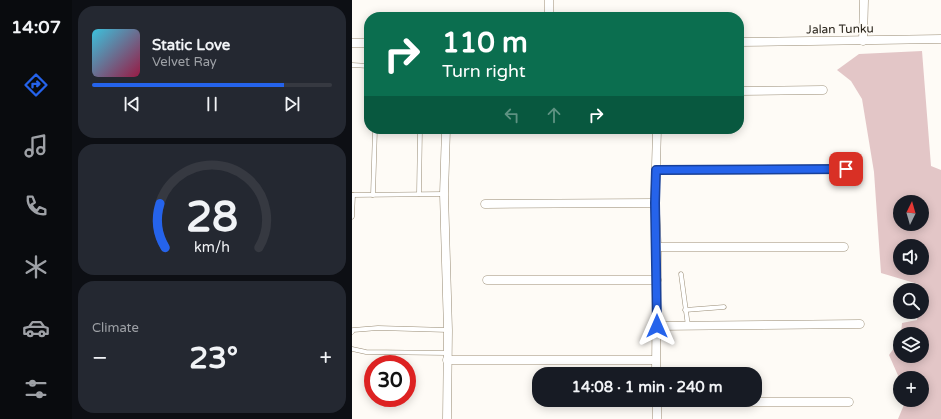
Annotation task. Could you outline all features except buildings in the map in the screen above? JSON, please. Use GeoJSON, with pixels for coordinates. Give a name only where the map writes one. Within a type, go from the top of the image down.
{"type":"FeatureCollection","features":[{"type":"Feature","properties":{"kind":"street"},"geometry":{"type":"LineString","coordinates":[[549,0],[549,12]]}},
{"type":"Feature","properties":{"kind":"street"},"geometry":{"type":"LineString","coordinates":[[864,0],[864,41]]}},
{"type":"Feature","properties":{"kind":"street","name":"Jalan Tunku"},"geometry":{"type":"LineString","coordinates":[[744,42],[941,39]]}},
{"type":"Feature","properties":{"kind":"street"},"geometry":{"type":"LineString","coordinates":[[352,43],[364,43]]}},
{"type":"Feature","properties":{"kind":"street"},"geometry":{"type":"LineString","coordinates":[[744,91],[823,90]]}},
{"type":"Feature","properties":{"kind":"street"},"geometry":{"type":"LineString","coordinates":[[446,134],[444,194],[448,330],[447,419]]}},
{"type":"Feature","properties":{"kind":"street"},"geometry":{"type":"LineString","coordinates":[[656,367],[657,247],[655,203],[657,134]]}},
{"type":"Feature","properties":{"kind":"street"},"geometry":{"type":"LineString","coordinates":[[656,170],[846,169]]}},
{"type":"Feature","properties":{"kind":"street"},"geometry":{"type":"LineString","coordinates":[[485,204],[655,203]]}},
{"type":"Feature","properties":{"kind":"street"},"geometry":{"type":"LineString","coordinates":[[657,247],[844,247]]}},
{"type":"Feature","properties":{"kind":"street"},"geometry":{"type":"LineString","coordinates":[[487,280],[657,280]]}},
{"type":"Feature","properties":{"kind":"street"},"geometry":{"type":"LineString","coordinates":[[657,326],[860,324]]}},
{"type":"Feature","properties":{"kind":"street"},"geometry":{"type":"LineString","coordinates":[[447,356],[655,360]]}},
{"type":"Feature","properties":{"kind":"street"},"geometry":{"type":"LineString","coordinates":[[762,402],[849,402]]}},
{"type":"Feature","properties":{"kind":"street"},"geometry":{"type":"LineString","coordinates":[[657,407],[657,419]]}},
{"type":"Feature","properties":{"kind":"lane"},"geometry":{"type":"LineString","coordinates":[[352,65],[364,66]]}},
{"type":"Feature","properties":{"kind":"lane"},"geometry":{"type":"LineString","coordinates":[[373,195],[375,134]]}},
{"type":"Feature","properties":{"kind":"lane"},"geometry":{"type":"LineString","coordinates":[[419,194],[420,134]]}},
{"type":"Feature","properties":{"kind":"lane"},"geometry":{"type":"LineString","coordinates":[[352,217],[352,195],[444,194]]}},
{"type":"Feature","properties":{"kind":"lane"},"geometry":{"type":"LineString","coordinates":[[681,274],[688,326]]}},
{"type":"Feature","properties":{"kind":"lane"},"geometry":{"type":"LineString","coordinates":[[685,310],[724,308]]}},
{"type":"Feature","properties":{"kind":"lane"},"geometry":{"type":"LineString","coordinates":[[352,332],[353,330],[378,328],[448,330]]}},
{"type":"Feature","properties":{"kind":"lane"},"geometry":{"type":"LineString","coordinates":[[352,349],[366,352],[447,356]]}},
{"type":"Feature","properties":{"kind":"shaded area"},"geometry":{"type":"Polygon","coordinates":[[[922,51],[931,166],[941,170],[941,419],[898,419],[903,407],[929,407],[929,371],[896,371],[889,355],[893,350],[893,363],[929,363],[929,327],[902,327],[902,323],[917,319],[929,319],[929,283],[915,283],[881,273],[874,172],[862,99],[851,81],[837,70],[859,54],[922,51]]]}},
{"type":"Feature","properties":{"kind":"route"},"geometry":{"type":"LineString","coordinates":[[657,326],[657,247],[655,203],[656,170],[846,169]]}}]}
